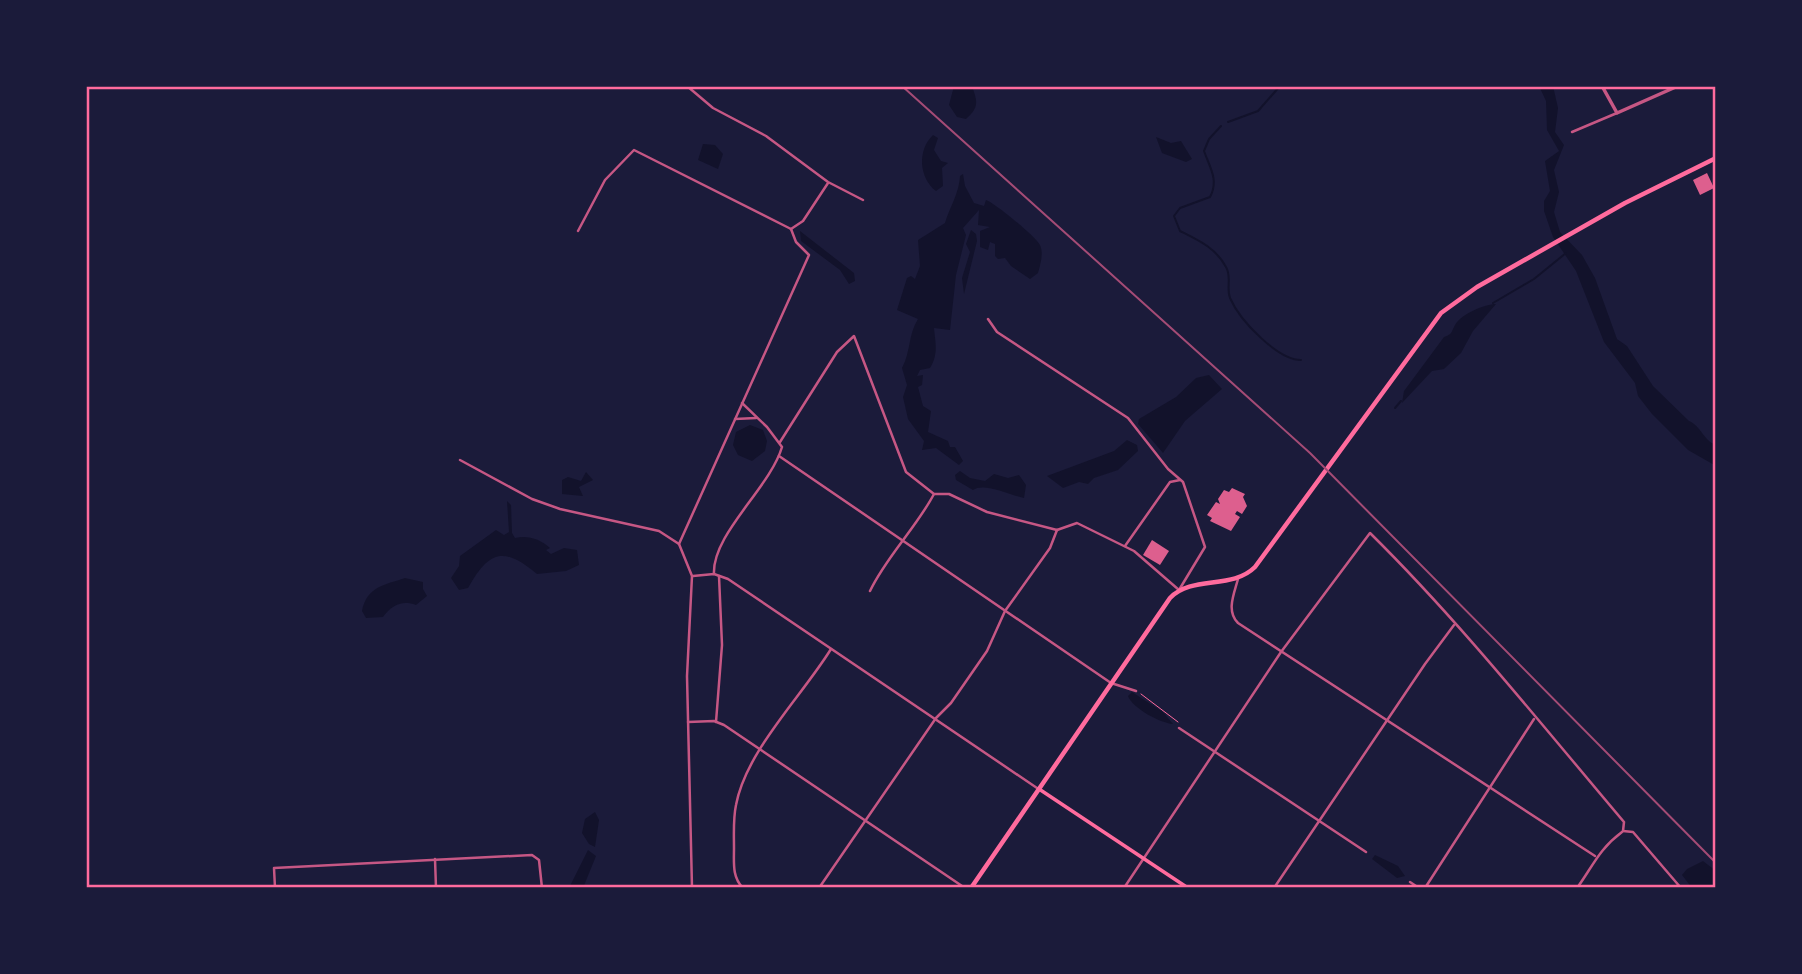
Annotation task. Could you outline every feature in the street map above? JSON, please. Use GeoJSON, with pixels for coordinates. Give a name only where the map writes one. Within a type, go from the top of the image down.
{"type":"FeatureCollection","features":[{"type":"Feature","properties":{"kind":"main road"},"geometry":{"type":"LineString","coordinates":[[971,888],[1037,788],[1170,598],[1179,590],[1238,579],[1255,567],[1441,313],[1458,298],[1592,222],[1716,158]]}},
{"type":"Feature","properties":{"kind":"main road"},"geometry":{"type":"LineString","coordinates":[[1037,788],[1188,888]]}},
{"type":"Feature","properties":{"kind":"street"},"geometry":{"type":"LineString","coordinates":[[687,86],[713,108],[766,136],[828,182],[863,200]]}},
{"type":"Feature","properties":{"kind":"street"},"geometry":{"type":"LineString","coordinates":[[1602,86],[1617,113]]}},
{"type":"Feature","properties":{"kind":"street"},"geometry":{"type":"LineString","coordinates":[[1572,132],[1678,86]]}},
{"type":"Feature","properties":{"kind":"street"},"geometry":{"type":"LineString","coordinates":[[579,231],[605,180],[634,150],[791,229],[796,242],[809,255],[679,544]]}},
{"type":"Feature","properties":{"kind":"street"},"geometry":{"type":"LineString","coordinates":[[791,229],[803,221],[828,182]]}},
{"type":"Feature","properties":{"kind":"street"},"geometry":{"type":"LineString","coordinates":[[714,575],[713,563],[721,546],[779,456],[780,442],[837,352],[854,337],[906,472],[934,494],[949,494],[986,512],[1057,530],[1077,523],[1125,546],[1179,590],[1205,547],[1180,480],[1168,470],[1128,418],[997,332],[988,319]]}},
{"type":"Feature","properties":{"kind":"street"},"geometry":{"type":"LineString","coordinates":[[741,402],[780,442]]}},
{"type":"Feature","properties":{"kind":"street"},"geometry":{"type":"LineString","coordinates":[[734,419],[759,418]]}},
{"type":"Feature","properties":{"kind":"street"},"geometry":{"type":"LineString","coordinates":[[779,456],[1111,683],[1136,691]]}},
{"type":"Feature","properties":{"kind":"street"},"geometry":{"type":"LineString","coordinates":[[460,460],[532,499],[560,509],[659,531],[679,544],[692,576],[688,722],[692,888]]}},
{"type":"Feature","properties":{"kind":"street"},"geometry":{"type":"LineString","coordinates":[[1125,546],[1170,482],[1180,480]]}},
{"type":"Feature","properties":{"kind":"street"},"geometry":{"type":"LineString","coordinates":[[870,591],[934,494]]}},
{"type":"Feature","properties":{"kind":"street"},"geometry":{"type":"LineString","coordinates":[[820,888],[936,718],[951,703],[987,651],[998,632],[1005,611],[1051,548],[1057,530]]}},
{"type":"Feature","properties":{"kind":"street"},"geometry":{"type":"LineString","coordinates":[[1124,888],[1281,652],[1370,533],[1455,625],[1624,822],[1623,831],[1595,856],[1590,870],[1577,888]]}},
{"type":"Feature","properties":{"kind":"street"},"geometry":{"type":"LineString","coordinates":[[692,576],[719,576],[936,718],[1037,788]]}},
{"type":"Feature","properties":{"kind":"street"},"geometry":{"type":"LineString","coordinates":[[716,722],[722,645],[719,576]]}},
{"type":"Feature","properties":{"kind":"street"},"geometry":{"type":"LineString","coordinates":[[1238,579],[1231,607],[1234,619],[1595,856]]}},
{"type":"Feature","properties":{"kind":"street"},"geometry":{"type":"LineString","coordinates":[[1275,888],[1387,720],[1455,625]]}},
{"type":"Feature","properties":{"kind":"street"},"geometry":{"type":"LineString","coordinates":[[743,888],[735,879],[736,803],[742,783],[760,749],[831,649]]}},
{"type":"Feature","properties":{"kind":"street"},"geometry":{"type":"LineString","coordinates":[[1425,888],[1534,719]]}},
{"type":"Feature","properties":{"kind":"street"},"geometry":{"type":"LineString","coordinates":[[688,722],[716,722],[866,819],[965,888]]}},
{"type":"Feature","properties":{"kind":"street"},"geometry":{"type":"LineString","coordinates":[[1179,728],[1366,852]]}},
{"type":"Feature","properties":{"kind":"street"},"geometry":{"type":"LineString","coordinates":[[1623,831],[1633,832],[1681,888]]}},
{"type":"Feature","properties":{"kind":"street"},"geometry":{"type":"LineString","coordinates":[[275,888],[274,868],[535,856],[539,860],[542,888]]}},
{"type":"Feature","properties":{"kind":"street"},"geometry":{"type":"LineString","coordinates":[[435,859],[436,888]]}},
{"type":"Feature","properties":{"kind":"street"},"geometry":{"type":"LineString","coordinates":[[1410,882],[1419,888]]}},
{"type":"Feature","properties":{"kind":"path"},"geometry":{"type":"LineString","coordinates":[[1136,691],[1178,720],[1179,728]]}},
{"type":"Feature","properties":{"kind":"shaded area"},"geometry":{"type":"Polygon","coordinates":[[[954,86],[972,86],[976,104],[974,111],[966,119],[957,117],[949,105],[954,86]]]}},
{"type":"Feature","properties":{"kind":"shaded area"},"geometry":{"type":"Polygon","coordinates":[[[1539,86],[1553,86],[1558,108],[1555,132],[1564,145],[1554,170],[1559,192],[1554,212],[1560,232],[1582,255],[1595,278],[1617,339],[1627,346],[1653,386],[1716,445],[1716,466],[1688,450],[1638,396],[1635,383],[1604,342],[1576,271],[1553,237],[1544,211],[1544,201],[1550,191],[1545,161],[1559,151],[1547,130],[1546,101],[1539,86]]]}},
{"type":"Feature","properties":{"kind":"shaded area"},"geometry":{"type":"Polygon","coordinates":[[[933,135],[938,138],[934,150],[941,161],[948,163],[942,168],[943,186],[936,191],[926,179],[922,164],[924,148],[933,135]]]}},
{"type":"Feature","properties":{"kind":"shaded area"},"geometry":{"type":"Polygon","coordinates":[[[1156,137],[1171,143],[1181,141],[1192,159],[1186,162],[1162,153],[1156,137]]]}},
{"type":"Feature","properties":{"kind":"shaded area"},"geometry":{"type":"Polygon","coordinates":[[[703,144],[715,145],[723,154],[718,169],[698,160],[703,144]]]}},
{"type":"Feature","properties":{"kind":"shaded area"},"geometry":{"type":"Polygon","coordinates":[[[963,174],[965,186],[974,203],[984,206],[986,200],[1006,213],[1037,241],[1042,256],[1038,273],[1030,279],[1011,266],[1005,258],[998,259],[995,256],[995,244],[990,242],[988,250],[980,247],[980,231],[990,227],[978,225],[979,210],[963,228],[966,235],[956,275],[950,330],[934,328],[936,348],[933,363],[930,368],[920,370],[917,376],[923,375],[922,385],[918,387],[923,406],[931,411],[928,432],[948,441],[950,447],[955,447],[963,461],[959,465],[936,448],[922,450],[924,441],[908,419],[903,397],[907,385],[902,368],[918,319],[897,310],[907,278],[911,276],[915,279],[920,266],[918,240],[945,223],[960,176],[963,174]]]}},
{"type":"Feature","properties":{"kind":"shaded area"},"geometry":{"type":"Polygon","coordinates":[[[971,230],[976,234],[977,241],[964,294],[962,278],[970,252],[966,244],[971,230]]]}},
{"type":"Feature","properties":{"kind":"shaded area"},"geometry":{"type":"Polygon","coordinates":[[[800,231],[854,273],[855,281],[849,284],[840,270],[801,241],[800,231]]]}},
{"type":"Feature","properties":{"kind":"shaded area"},"geometry":{"type":"Polygon","coordinates":[[[1496,304],[1473,331],[1461,353],[1444,369],[1432,371],[1402,403],[1404,391],[1458,321],[1474,310],[1496,304]]]}},
{"type":"Feature","properties":{"kind":"shaded area"},"geometry":{"type":"Polygon","coordinates":[[[1209,375],[1222,389],[1185,421],[1163,453],[1138,424],[1139,419],[1176,397],[1196,378],[1209,375]]]}},
{"type":"Feature","properties":{"kind":"shaded area"},"geometry":{"type":"Polygon","coordinates":[[[750,425],[763,430],[767,441],[765,451],[752,461],[738,455],[733,445],[736,432],[750,425]]]}},
{"type":"Feature","properties":{"kind":"shaded area"},"geometry":{"type":"Polygon","coordinates":[[[1127,440],[1137,445],[1138,451],[1118,470],[1094,478],[1088,484],[1079,482],[1063,488],[1047,476],[1114,451],[1127,440]]]}},
{"type":"Feature","properties":{"kind":"shaded area"},"geometry":{"type":"Polygon","coordinates":[[[960,471],[970,478],[985,481],[994,474],[1008,478],[1019,475],[1026,485],[1024,498],[984,487],[973,490],[956,480],[955,475],[960,471]]]}},
{"type":"Feature","properties":{"kind":"shaded area"},"geometry":{"type":"Polygon","coordinates":[[[586,472],[593,480],[579,487],[583,496],[562,494],[562,480],[568,477],[581,481],[586,472]]]}},
{"type":"Feature","properties":{"kind":"shaded area"},"geometry":{"type":"Polygon","coordinates":[[[507,501],[511,505],[512,533],[515,538],[529,537],[538,540],[550,548],[546,550],[551,554],[564,548],[577,550],[579,565],[566,571],[537,574],[515,559],[498,556],[483,566],[468,588],[459,590],[451,578],[459,566],[460,556],[496,530],[504,535],[509,532],[507,501]]]}},
{"type":"Feature","properties":{"kind":"shaded area"},"geometry":{"type":"Polygon","coordinates":[[[405,578],[423,582],[427,596],[416,605],[398,605],[383,617],[366,618],[362,611],[368,596],[384,585],[405,578]]]}},
{"type":"Feature","properties":{"kind":"shaded area"},"geometry":{"type":"Polygon","coordinates":[[[1132,692],[1163,712],[1173,724],[1141,710],[1128,696],[1132,692]]]}},
{"type":"Feature","properties":{"kind":"shaded area"},"geometry":{"type":"Polygon","coordinates":[[[595,812],[599,820],[595,847],[589,844],[582,833],[585,819],[595,812]]]}},
{"type":"Feature","properties":{"kind":"shaded area"},"geometry":{"type":"Polygon","coordinates":[[[588,850],[596,856],[583,888],[569,888],[588,850]]]}},
{"type":"Feature","properties":{"kind":"shaded area"},"geometry":{"type":"Polygon","coordinates":[[[1375,855],[1398,866],[1405,876],[1397,878],[1372,859],[1375,855]]]}},
{"type":"Feature","properties":{"kind":"shaded area"},"geometry":{"type":"Polygon","coordinates":[[[1703,861],[1716,871],[1716,888],[1692,888],[1682,875],[1687,869],[1703,861]]]}},
{"type":"Feature","properties":{"kind":"building"},"geometry":{"type":"Polygon","coordinates":[[[1707,173],[1714,188],[1700,195],[1693,180],[1707,173]]]}},
{"type":"Feature","properties":{"kind":"building"},"geometry":{"type":"Polygon","coordinates":[[[1232,488],[1245,494],[1243,497],[1247,506],[1242,514],[1237,511],[1235,514],[1240,517],[1231,531],[1210,521],[1212,518],[1207,515],[1216,502],[1220,504],[1218,499],[1224,490],[1229,492],[1232,488]]]}},
{"type":"Feature","properties":{"kind":"building"},"geometry":{"type":"Polygon","coordinates":[[[1152,540],[1169,551],[1160,565],[1143,555],[1152,540]]]}},
{"type":"Feature","properties":{"kind":"waterway"},"geometry":{"type":"LineString","coordinates":[[1228,122],[1258,111],[1280,86]]}},
{"type":"Feature","properties":{"kind":"waterway"},"geometry":{"type":"LineString","coordinates":[[1221,126],[1209,139],[1204,151],[1214,179],[1210,197],[1180,208],[1174,216],[1180,231],[1206,245],[1222,260],[1229,275],[1230,298],[1251,328],[1282,354],[1301,360]]}},
{"type":"Feature","properties":{"kind":"waterway"},"geometry":{"type":"LineString","coordinates":[[1493,303],[1534,279],[1566,253]]}},
{"type":"Feature","properties":{"kind":"waterway"},"geometry":{"type":"LineString","coordinates":[[1395,408],[1401,401]]}},
{"type":"Feature","properties":{"kind":"railway"},"geometry":{"type":"LineString","coordinates":[[902,86],[1310,453],[1716,863]]}}]}
